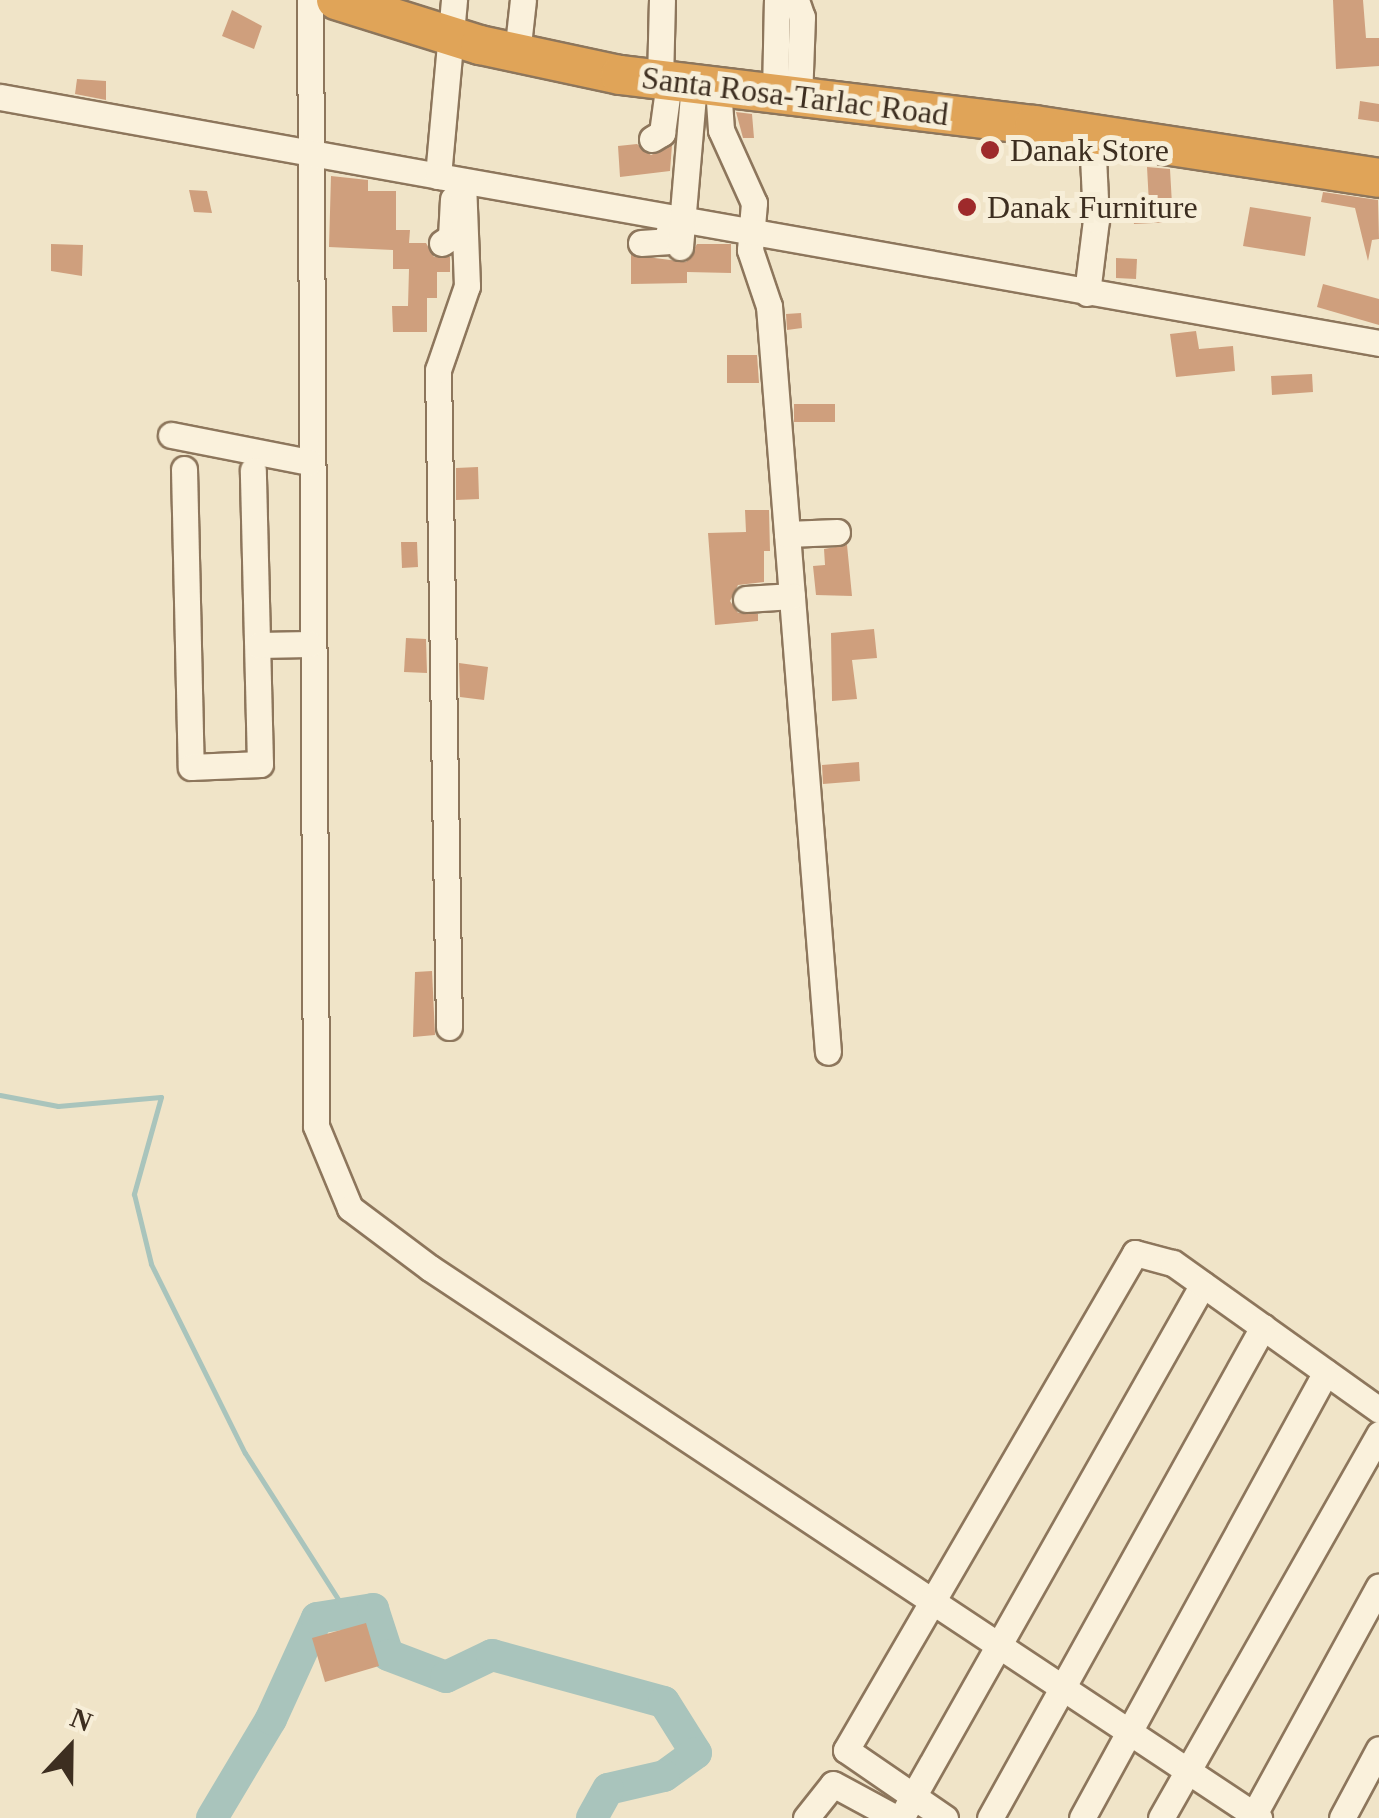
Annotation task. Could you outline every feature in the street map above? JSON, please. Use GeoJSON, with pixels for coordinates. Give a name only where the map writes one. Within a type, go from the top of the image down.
{"type":"FeatureCollection","features":[{"type":"Feature","properties":{"kind":"highway","name":"Santa Rosa-Tarlac Road"},"geometry":{"type":"LineString","coordinates":[[336,0],[452,18],[517,54],[685,84],[1092,134],[1379,178]]}},
{"type":"Feature","properties":{"kind":"street"},"geometry":{"type":"LineString","coordinates":[[310,0],[306,152],[316,1126],[350,1208],[430,1268],[1255,1817],[1379,1586]]}},
{"type":"Feature","properties":{"kind":"street"},"geometry":{"type":"LineString","coordinates":[[517,54],[523,0]]}},
{"type":"Feature","properties":{"kind":"street"},"geometry":{"type":"LineString","coordinates":[[641,243],[667,241],[677,230],[685,84],[662,0]]}},
{"type":"Feature","properties":{"kind":"street"},"geometry":{"type":"LineString","coordinates":[[776,0],[787,95]]}},
{"type":"Feature","properties":{"kind":"street"},"geometry":{"type":"LineString","coordinates":[[787,95],[802,17],[796,0]]}},
{"type":"Feature","properties":{"kind":"street"},"geometry":{"type":"LineString","coordinates":[[442,242],[452,232],[452,18]]}},
{"type":"Feature","properties":{"kind":"street"},"geometry":{"type":"LineString","coordinates":[[652,139],[664,127],[685,84]]}},
{"type":"Feature","properties":{"kind":"street"},"geometry":{"type":"LineString","coordinates":[[685,84],[721,130],[754,202],[751,236],[769,306],[828,1052]]}},
{"type":"Feature","properties":{"kind":"street"},"geometry":{"type":"LineString","coordinates":[[0,96],[451,179],[677,230],[751,236],[1379,343]]}},
{"type":"Feature","properties":{"kind":"street"},"geometry":{"type":"LineString","coordinates":[[1087,293],[1096,220],[1092,134]]}},
{"type":"Feature","properties":{"kind":"street"},"geometry":{"type":"LineString","coordinates":[[449,1027],[438,370],[442,342],[468,286],[451,179]]}},
{"type":"Feature","properties":{"kind":"street"},"geometry":{"type":"LineString","coordinates":[[171,435],[308,462]]}},
{"type":"Feature","properties":{"kind":"street"},"geometry":{"type":"LineString","coordinates":[[184,469],[191,767],[260,764],[253,470]]}},
{"type":"Feature","properties":{"kind":"street"},"geometry":{"type":"LineString","coordinates":[[787,534],[837,532]]}},
{"type":"Feature","properties":{"kind":"street"},"geometry":{"type":"LineString","coordinates":[[746,600],[792,596]]}},
{"type":"Feature","properties":{"kind":"street"},"geometry":{"type":"LineString","coordinates":[[258,645],[310,644]]}},
{"type":"Feature","properties":{"kind":"street"},"geometry":{"type":"LineString","coordinates":[[945,1818],[846,1750],[1135,1253],[1173,1263],[1379,1410]]}},
{"type":"Feature","properties":{"kind":"street"},"geometry":{"type":"LineString","coordinates":[[806,1818],[834,1784],[898,1818],[1203,1284]]}},
{"type":"Feature","properties":{"kind":"street"},"geometry":{"type":"LineString","coordinates":[[990,1818],[1263,1327]]}},
{"type":"Feature","properties":{"kind":"street"},"geometry":{"type":"LineString","coordinates":[[1082,1818],[1326,1372]]}},
{"type":"Feature","properties":{"kind":"street"},"geometry":{"type":"LineString","coordinates":[[1161,1818],[1379,1434]]}},
{"type":"Feature","properties":{"kind":"street"},"geometry":{"type":"LineString","coordinates":[[1342,1818],[1379,1750]]}},
{"type":"Feature","properties":{"kind":"building"},"geometry":{"type":"Polygon","coordinates":[[[1333,0],[1363,0],[1366,38],[1379,38],[1379,66],[1336,69],[1333,0]]]}},
{"type":"Feature","properties":{"kind":"building"},"geometry":{"type":"Polygon","coordinates":[[[232,10],[262,26],[254,49],[222,36],[232,10]]]}},
{"type":"Feature","properties":{"kind":"building"},"geometry":{"type":"Polygon","coordinates":[[[77,79],[106,81],[106,100],[75,94],[77,79]]]}},
{"type":"Feature","properties":{"kind":"building"},"geometry":{"type":"Polygon","coordinates":[[[1360,101],[1379,104],[1379,122],[1358,119],[1360,101]]]}},
{"type":"Feature","properties":{"kind":"building"},"geometry":{"type":"Polygon","coordinates":[[[736,112],[752,114],[754,138],[743,138],[736,112]]]}},
{"type":"Feature","properties":{"kind":"building"},"geometry":{"type":"Polygon","coordinates":[[[637,144],[651,155],[672,145],[670,171],[620,177],[618,146],[637,144]]]}},
{"type":"Feature","properties":{"kind":"building"},"geometry":{"type":"Polygon","coordinates":[[[1147,167],[1170,169],[1173,222],[1134,224],[1131,207],[1149,204],[1147,167]]]}},
{"type":"Feature","properties":{"kind":"building"},"geometry":{"type":"Polygon","coordinates":[[[331,176],[368,180],[368,191],[396,191],[396,230],[410,230],[409,243],[426,243],[434,257],[450,257],[450,272],[437,272],[437,298],[427,298],[427,332],[393,332],[392,306],[408,306],[409,269],[393,269],[393,250],[329,247],[331,176]]]}},
{"type":"Feature","properties":{"kind":"building"},"geometry":{"type":"Polygon","coordinates":[[[189,190],[207,191],[212,213],[194,212],[189,190]]]}},
{"type":"Feature","properties":{"kind":"building"},"geometry":{"type":"Polygon","coordinates":[[[1323,192],[1378,200],[1379,239],[1372,240],[1368,261],[1355,208],[1321,202],[1323,192]]]}},
{"type":"Feature","properties":{"kind":"building"},"geometry":{"type":"Polygon","coordinates":[[[1250,207],[1311,217],[1305,256],[1243,246],[1250,207]]]}},
{"type":"Feature","properties":{"kind":"building"},"geometry":{"type":"Polygon","coordinates":[[[51,244],[83,245],[82,276],[51,271],[51,244]]]}},
{"type":"Feature","properties":{"kind":"building"},"geometry":{"type":"Polygon","coordinates":[[[697,244],[731,244],[731,273],[687,272],[687,283],[631,284],[631,255],[686,262],[697,244]]]}},
{"type":"Feature","properties":{"kind":"building"},"geometry":{"type":"Polygon","coordinates":[[[1116,258],[1137,259],[1136,279],[1116,278],[1116,258]]]}},
{"type":"Feature","properties":{"kind":"building"},"geometry":{"type":"Polygon","coordinates":[[[1323,284],[1379,299],[1379,325],[1317,307],[1323,284]]]}},
{"type":"Feature","properties":{"kind":"building"},"geometry":{"type":"Polygon","coordinates":[[[801,313],[802,328],[787,330],[786,314],[801,313]]]}},
{"type":"Feature","properties":{"kind":"building"},"geometry":{"type":"Polygon","coordinates":[[[1196,331],[1199,349],[1233,346],[1235,371],[1176,377],[1170,334],[1196,331]]]}},
{"type":"Feature","properties":{"kind":"building"},"geometry":{"type":"Polygon","coordinates":[[[727,355],[757,355],[759,383],[727,383],[727,355]]]}},
{"type":"Feature","properties":{"kind":"building"},"geometry":{"type":"Polygon","coordinates":[[[1312,374],[1313,392],[1272,395],[1271,376],[1312,374]]]}},
{"type":"Feature","properties":{"kind":"building"},"geometry":{"type":"Polygon","coordinates":[[[794,404],[835,404],[835,422],[794,422],[794,404]]]}},
{"type":"Feature","properties":{"kind":"building"},"geometry":{"type":"Polygon","coordinates":[[[478,467],[479,499],[456,500],[456,468],[478,467]]]}},
{"type":"Feature","properties":{"kind":"building"},"geometry":{"type":"Polygon","coordinates":[[[745,510],[769,510],[770,551],[764,551],[764,582],[738,585],[730,601],[738,613],[758,614],[758,621],[715,625],[708,533],[746,532],[745,510]]]}},
{"type":"Feature","properties":{"kind":"building"},"geometry":{"type":"Polygon","coordinates":[[[401,542],[417,542],[418,567],[402,568],[401,542]]]}},
{"type":"Feature","properties":{"kind":"building"},"geometry":{"type":"Polygon","coordinates":[[[847,545],[852,596],[816,595],[813,566],[825,565],[824,549],[847,545]]]}},
{"type":"Feature","properties":{"kind":"building"},"geometry":{"type":"Polygon","coordinates":[[[874,629],[877,658],[852,660],[857,699],[832,701],[831,633],[874,629]]]}},
{"type":"Feature","properties":{"kind":"building"},"geometry":{"type":"Polygon","coordinates":[[[406,638],[426,639],[427,673],[404,672],[406,638]]]}},
{"type":"Feature","properties":{"kind":"building"},"geometry":{"type":"Polygon","coordinates":[[[459,663],[488,667],[484,700],[460,697],[459,663]]]}},
{"type":"Feature","properties":{"kind":"building"},"geometry":{"type":"Polygon","coordinates":[[[859,762],[860,781],[823,784],[822,765],[859,762]]]}},
{"type":"Feature","properties":{"kind":"building"},"geometry":{"type":"Polygon","coordinates":[[[432,971],[435,1035],[413,1037],[415,972],[432,971]]]}},
{"type":"Feature","properties":{"kind":"building"},"geometry":{"type":"Polygon","coordinates":[[[366,1623],[379,1666],[325,1682],[312,1638],[366,1623]]]}},
{"type":"Feature","properties":{"kind":"waterway"},"geometry":{"type":"LineString","coordinates":[[0,1095],[58,1106],[161,1097],[134,1194],[151,1264],[245,1453],[347,1613]]}},
{"type":"Feature","properties":{"kind":"waterway"},"geometry":{"type":"LineString","coordinates":[[212,1818],[271,1719],[317,1618],[373,1609],[388,1655],[446,1677],[492,1655],[664,1702],[696,1753],[664,1776],[608,1789],[592,1818]]}},
{"type":"Feature","properties":{"kind":"place","name":"Danak Store"},"geometry":{"type":"Point","coordinates":[990,150]}},
{"type":"Feature","properties":{"kind":"place","name":"Danak Furniture"},"geometry":{"type":"Point","coordinates":[967,207]}}]}
